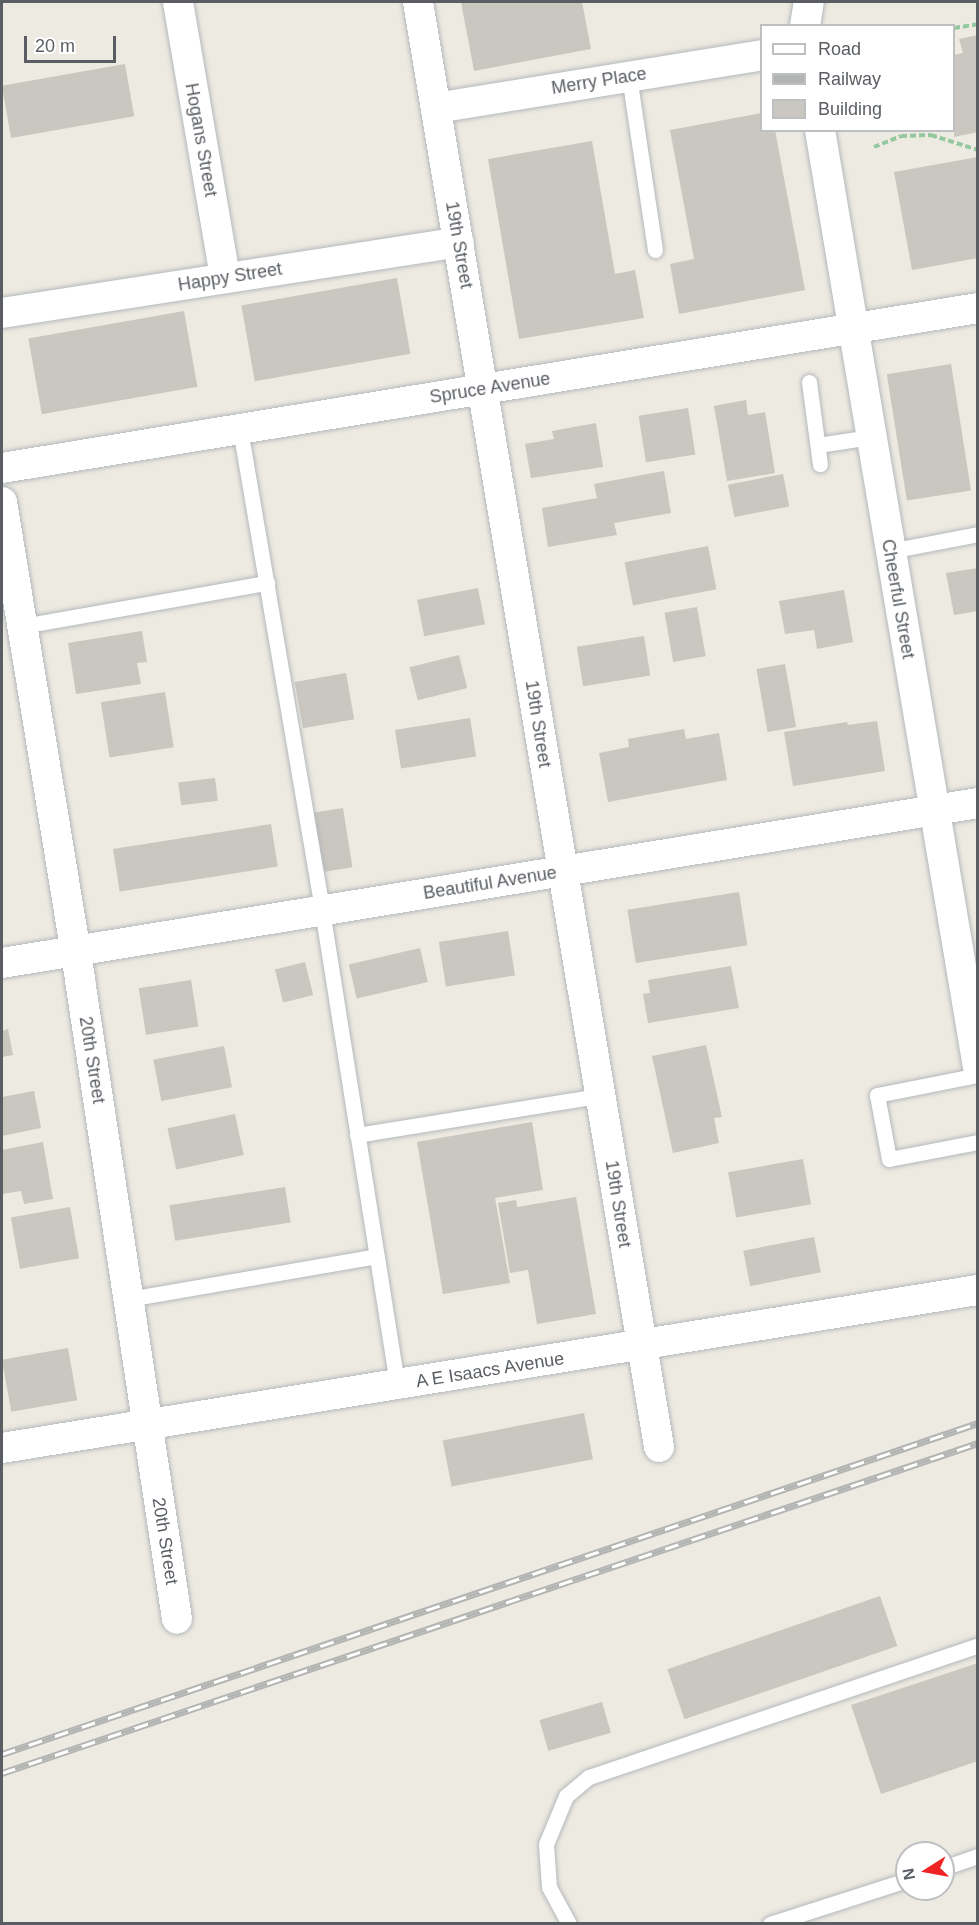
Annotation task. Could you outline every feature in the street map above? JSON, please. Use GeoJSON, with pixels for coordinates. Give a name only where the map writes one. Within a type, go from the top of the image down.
{"type":"FeatureCollection","features":[{"type":"Feature","properties":{"kind":"street","name":"Hogans Street"},"geometry":{"type":"LineString","coordinates":[[178,2],[225,278]]}},
{"type":"Feature","properties":{"kind":"street","name":"19th Street"},"geometry":{"type":"LineString","coordinates":[[418,2],[658,1447]]}},
{"type":"Feature","properties":{"kind":"street"},"geometry":{"type":"LineString","coordinates":[[805,24],[809,2]]}},
{"type":"Feature","properties":{"kind":"street","name":"Merry Place"},"geometry":{"type":"LineString","coordinates":[[436,108],[760,55]]}},
{"type":"Feature","properties":{"kind":"street","name":"Cheerful Street"},"geometry":{"type":"LineString","coordinates":[[820,132],[851,329],[978,1067]]}},
{"type":"Feature","properties":{"kind":"street","name":"Happy Street"},"geometry":{"type":"LineString","coordinates":[[2,313],[459,242]]}},
{"type":"Feature","properties":{"kind":"street","name":"Spruce Avenue"},"geometry":{"type":"LineString","coordinates":[[2,468],[978,308]]}},
{"type":"Feature","properties":{"kind":"street","name":"20th Street"},"geometry":{"type":"LineString","coordinates":[[2,502],[75,951],[177,1619]]}},
{"type":"Feature","properties":{"kind":"street","name":"Beautiful Avenue"},"geometry":{"type":"LineString","coordinates":[[2,963],[978,803]]}},
{"type":"Feature","properties":{"kind":"street","name":"A E Isaacs Avenue"},"geometry":{"type":"LineString","coordinates":[[2,1448],[978,1290]]}},
{"type":"Feature","properties":{"kind":"lane"},"geometry":{"type":"LineString","coordinates":[[629,76],[655,250]]}},
{"type":"Feature","properties":{"kind":"lane"},"geometry":{"type":"LineString","coordinates":[[808,382],[820,464]]}},
{"type":"Feature","properties":{"kind":"lane"},"geometry":{"type":"LineString","coordinates":[[240,429],[322,910],[397,1385]]}},
{"type":"Feature","properties":{"kind":"lane"},"geometry":{"type":"LineString","coordinates":[[818,445],[870,437]]}},
{"type":"Feature","properties":{"kind":"lane"},"geometry":{"type":"LineString","coordinates":[[890,551],[978,534]]}},
{"type":"Feature","properties":{"kind":"lane"},"geometry":{"type":"LineString","coordinates":[[22,626],[267,583]]}},
{"type":"Feature","properties":{"kind":"lane"},"geometry":{"type":"LineString","coordinates":[[978,1075],[877,1095],[889,1159],[978,1142]]}},
{"type":"Feature","properties":{"kind":"lane"},"geometry":{"type":"LineString","coordinates":[[357,1135],[599,1095]]}},
{"type":"Feature","properties":{"kind":"lane"},"geometry":{"type":"LineString","coordinates":[[128,1299],[376,1256]]}},
{"type":"Feature","properties":{"kind":"lane"},"geometry":{"type":"LineString","coordinates":[[569,1923],[549,1887],[546,1844],[566,1796],[589,1777],[978,1645]]}},
{"type":"Feature","properties":{"kind":"lane"},"geometry":{"type":"LineString","coordinates":[[955,1864],[978,1856]]}},
{"type":"Feature","properties":{"kind":"lane"},"geometry":{"type":"LineString","coordinates":[[770,1923],[895,1884]]}},
{"type":"Feature","properties":{"kind":"path"},"geometry":{"type":"LineString","coordinates":[[955,28],[978,24]]}},
{"type":"Feature","properties":{"kind":"path"},"geometry":{"type":"LineString","coordinates":[[874,147],[901,136],[931,135],[978,150]]}},
{"type":"Feature","properties":{"kind":"building"},"geometry":{"type":"Polygon","coordinates":[[[461,2],[582,2],[591,49],[474,71],[461,2]]]}},
{"type":"Feature","properties":{"kind":"building"},"geometry":{"type":"Polygon","coordinates":[[[978,35],[978,132],[954,137],[955,55],[963,53],[959,39],[978,35]]]}},
{"type":"Feature","properties":{"kind":"building"},"geometry":{"type":"Polygon","coordinates":[[[125,64],[134,116],[11,138],[2,86],[125,64]]]}},
{"type":"Feature","properties":{"kind":"building"},"geometry":{"type":"Polygon","coordinates":[[[760,113],[760,132],[775,132],[805,290],[679,314],[670,264],[694,259],[670,130],[760,113]]]}},
{"type":"Feature","properties":{"kind":"building"},"geometry":{"type":"Polygon","coordinates":[[[592,141],[615,274],[635,270],[644,318],[519,339],[488,159],[592,141]]]}},
{"type":"Feature","properties":{"kind":"building"},"geometry":{"type":"Polygon","coordinates":[[[978,157],[978,258],[912,270],[894,172],[978,157]]]}},
{"type":"Feature","properties":{"kind":"building"},"geometry":{"type":"Polygon","coordinates":[[[397,278],[410,354],[255,381],[241,305],[397,278]]]}},
{"type":"Feature","properties":{"kind":"building"},"geometry":{"type":"Polygon","coordinates":[[[184,311],[197,387],[42,414],[28,338],[184,311]]]}},
{"type":"Feature","properties":{"kind":"building"},"geometry":{"type":"Polygon","coordinates":[[[951,364],[971,490],[907,501],[887,374],[951,364]]]}},
{"type":"Feature","properties":{"kind":"building"},"geometry":{"type":"Polygon","coordinates":[[[746,400],[748,415],[765,412],[775,473],[727,481],[714,406],[746,400]]]}},
{"type":"Feature","properties":{"kind":"building"},"geometry":{"type":"Polygon","coordinates":[[[688,408],[695,454],[646,462],[639,416],[688,408]]]}},
{"type":"Feature","properties":{"kind":"building"},"geometry":{"type":"Polygon","coordinates":[[[596,423],[603,467],[531,478],[525,444],[554,439],[552,431],[596,423]]]}},
{"type":"Feature","properties":{"kind":"building"},"geometry":{"type":"Polygon","coordinates":[[[664,471],[671,513],[614,523],[617,535],[548,547],[542,508],[597,498],[594,484],[664,471]]]}},
{"type":"Feature","properties":{"kind":"building"},"geometry":{"type":"Polygon","coordinates":[[[783,474],[789,506],[734,517],[728,485],[783,474]]]}},
{"type":"Feature","properties":{"kind":"building"},"geometry":{"type":"Polygon","coordinates":[[[708,546],[716,589],[633,605],[625,562],[708,546]]]}},
{"type":"Feature","properties":{"kind":"building"},"geometry":{"type":"Polygon","coordinates":[[[978,568],[978,611],[954,615],[946,573],[978,568]]]}},
{"type":"Feature","properties":{"kind":"building"},"geometry":{"type":"Polygon","coordinates":[[[478,588],[485,624],[424,636],[417,600],[478,588]]]}},
{"type":"Feature","properties":{"kind":"building"},"geometry":{"type":"Polygon","coordinates":[[[844,590],[853,642],[817,649],[814,630],[785,634],[779,601],[844,590]]]}},
{"type":"Feature","properties":{"kind":"building"},"geometry":{"type":"Polygon","coordinates":[[[697,607],[706,656],[673,662],[665,613],[697,607]]]}},
{"type":"Feature","properties":{"kind":"building"},"geometry":{"type":"Polygon","coordinates":[[[142,631],[147,662],[137,663],[141,684],[76,694],[68,643],[142,631]]]}},
{"type":"Feature","properties":{"kind":"building"},"geometry":{"type":"Polygon","coordinates":[[[644,636],[650,676],[583,686],[577,647],[644,636]]]}},
{"type":"Feature","properties":{"kind":"building"},"geometry":{"type":"Polygon","coordinates":[[[459,655],[467,688],[418,700],[410,667],[459,655]]]}},
{"type":"Feature","properties":{"kind":"building"},"geometry":{"type":"Polygon","coordinates":[[[785,664],[796,727],[768,732],[756,669],[785,664]]]}},
{"type":"Feature","properties":{"kind":"building"},"geometry":{"type":"Polygon","coordinates":[[[346,673],[354,719],[303,728],[295,682],[346,673]]]}},
{"type":"Feature","properties":{"kind":"building"},"geometry":{"type":"Polygon","coordinates":[[[165,692],[174,747],[110,757],[101,702],[165,692]]]}},
{"type":"Feature","properties":{"kind":"building"},"geometry":{"type":"Polygon","coordinates":[[[470,718],[476,757],[401,768],[395,730],[470,718]]]}},
{"type":"Feature","properties":{"kind":"building"},"geometry":{"type":"Polygon","coordinates":[[[877,721],[885,771],[793,786],[784,732],[847,722],[848,725],[877,721]]]}},
{"type":"Feature","properties":{"kind":"building"},"geometry":{"type":"Polygon","coordinates":[[[684,729],[686,739],[719,733],[727,780],[608,802],[599,753],[629,747],[628,739],[684,729]]]}},
{"type":"Feature","properties":{"kind":"building"},"geometry":{"type":"Polygon","coordinates":[[[215,778],[218,801],[181,805],[178,783],[215,778]]]}},
{"type":"Feature","properties":{"kind":"building"},"geometry":{"type":"Polygon","coordinates":[[[343,808],[352,867],[323,872],[313,813],[343,808]]]}},
{"type":"Feature","properties":{"kind":"building"},"geometry":{"type":"Polygon","coordinates":[[[271,824],[278,866],[120,892],[113,849],[271,824]]]}},
{"type":"Feature","properties":{"kind":"building"},"geometry":{"type":"Polygon","coordinates":[[[739,892],[747,945],[636,963],[627,910],[739,892]]]}},
{"type":"Feature","properties":{"kind":"building"},"geometry":{"type":"Polygon","coordinates":[[[508,931],[515,975],[446,986],[439,942],[508,931]]]}},
{"type":"Feature","properties":{"kind":"building"},"geometry":{"type":"Polygon","coordinates":[[[420,948],[428,982],[357,999],[349,964],[420,948]]]}},
{"type":"Feature","properties":{"kind":"building"},"geometry":{"type":"Polygon","coordinates":[[[305,962],[313,995],[283,1002],[275,969],[305,962]]]}},
{"type":"Feature","properties":{"kind":"building"},"geometry":{"type":"Polygon","coordinates":[[[731,966],[739,1008],[648,1023],[643,994],[650,993],[648,980],[731,966]]]}},
{"type":"Feature","properties":{"kind":"building"},"geometry":{"type":"Polygon","coordinates":[[[191,980],[198,1026],[146,1035],[139,988],[191,980]]]}},
{"type":"Feature","properties":{"kind":"building"},"geometry":{"type":"Polygon","coordinates":[[[8,1029],[13,1055],[2,1057],[2,1031],[8,1029]]]}},
{"type":"Feature","properties":{"kind":"building"},"geometry":{"type":"Polygon","coordinates":[[[706,1045],[722,1117],[714,1118],[719,1143],[673,1153],[652,1056],[706,1045]]]}},
{"type":"Feature","properties":{"kind":"building"},"geometry":{"type":"Polygon","coordinates":[[[224,1046],[232,1087],[161,1101],[153,1060],[224,1046]]]}},
{"type":"Feature","properties":{"kind":"building"},"geometry":{"type":"Polygon","coordinates":[[[34,1091],[41,1128],[2,1136],[2,1097],[34,1091]]]}},
{"type":"Feature","properties":{"kind":"building"},"geometry":{"type":"Polygon","coordinates":[[[235,1114],[244,1155],[176,1169],[168,1128],[235,1114]]]}},
{"type":"Feature","properties":{"kind":"building"},"geometry":{"type":"Polygon","coordinates":[[[532,1122],[543,1190],[495,1198],[510,1283],[443,1294],[417,1142],[532,1122]]]}},
{"type":"Feature","properties":{"kind":"building"},"geometry":{"type":"Polygon","coordinates":[[[43,1142],[53,1199],[24,1204],[21,1191],[2,1194],[2,1150],[43,1142]]]}},
{"type":"Feature","properties":{"kind":"building"},"geometry":{"type":"Polygon","coordinates":[[[803,1159],[811,1204],[736,1217],[728,1172],[803,1159]]]}},
{"type":"Feature","properties":{"kind":"building"},"geometry":{"type":"Polygon","coordinates":[[[285,1187],[291,1223],[175,1241],[169,1205],[285,1187]]]}},
{"type":"Feature","properties":{"kind":"building"},"geometry":{"type":"Polygon","coordinates":[[[576,1197],[596,1314],[537,1324],[528,1270],[510,1273],[498,1203],[516,1200],[517,1207],[576,1197]]]}},
{"type":"Feature","properties":{"kind":"building"},"geometry":{"type":"Polygon","coordinates":[[[70,1207],[79,1258],[20,1269],[11,1217],[70,1207]]]}},
{"type":"Feature","properties":{"kind":"building"},"geometry":{"type":"Polygon","coordinates":[[[814,1237],[821,1272],[750,1286],[743,1251],[814,1237]]]}},
{"type":"Feature","properties":{"kind":"building"},"geometry":{"type":"Polygon","coordinates":[[[68,1348],[77,1400],[11,1412],[2,1360],[68,1348]]]}},
{"type":"Feature","properties":{"kind":"building"},"geometry":{"type":"Polygon","coordinates":[[[584,1413],[593,1459],[452,1487],[443,1440],[584,1413]]]}},
{"type":"Feature","properties":{"kind":"building"},"geometry":{"type":"Polygon","coordinates":[[[880,1596],[897,1646],[685,1719],[667,1669],[880,1596]]]}},
{"type":"Feature","properties":{"kind":"building"},"geometry":{"type":"Polygon","coordinates":[[[978,1663],[978,1761],[881,1794],[851,1705],[978,1663]]]}},
{"type":"Feature","properties":{"kind":"building"},"geometry":{"type":"Polygon","coordinates":[[[602,1702],[611,1733],[548,1751],[540,1720],[602,1702]]]}},
{"type":"Feature","properties":{"kind":"railway"},"geometry":{"type":"LineString","coordinates":[[2,1754],[978,1423]]}},
{"type":"Feature","properties":{"kind":"railway"},"geometry":{"type":"LineString","coordinates":[[2,1773],[978,1443]]}}]}
